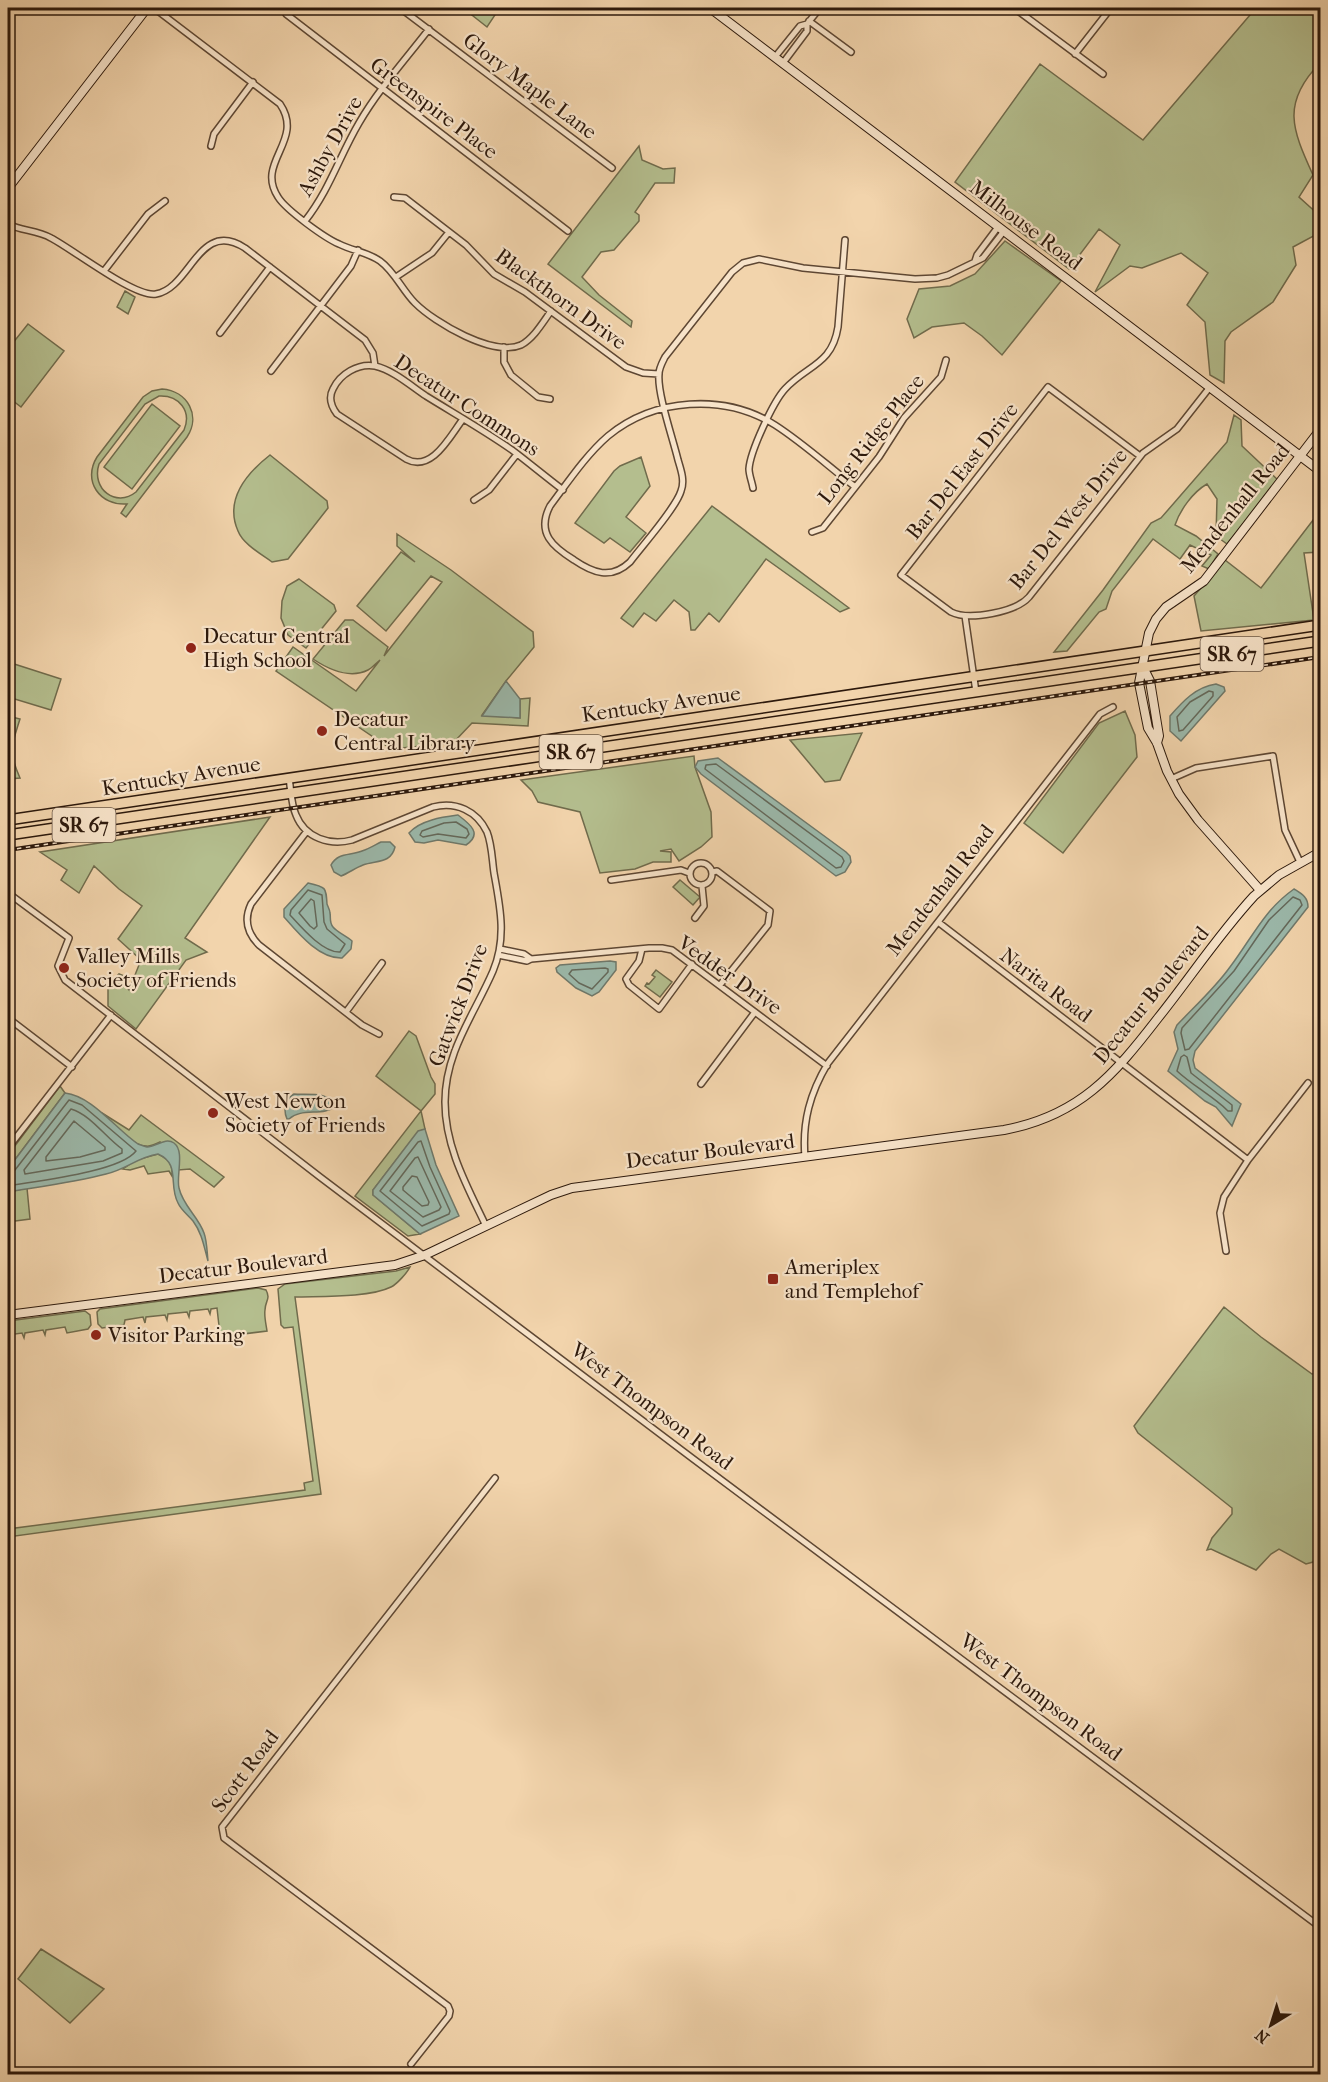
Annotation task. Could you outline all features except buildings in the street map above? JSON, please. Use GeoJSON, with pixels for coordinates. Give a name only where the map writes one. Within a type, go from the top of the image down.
{"type":"FeatureCollection","features":[{"type":"Feature","properties":{"kind":"main road","name":"Kentucky Avenue"},"geometry":{"type":"LineString","coordinates":[[8,820],[1320,625]]}},
{"type":"Feature","properties":{"kind":"main road","name":"Kentucky Avenue"},"geometry":{"type":"LineString","coordinates":[[8,835],[1320,641]]}},
{"type":"Feature","properties":{"kind":"street"},"geometry":{"type":"LineString","coordinates":[[8,188],[147,8]]}},
{"type":"Feature","properties":{"kind":"street"},"geometry":{"type":"LineString","coordinates":[[154,8],[280,104],[287,115],[287,135],[274,164],[272,182],[281,202],[305,221],[338,244],[358,250],[381,262],[396,277],[415,303],[438,321],[470,338],[504,347],[515,347],[527,341],[551,311]]}},
{"type":"Feature","properties":{"kind":"street","name":"Greenspire Place"},"geometry":{"type":"LineString","coordinates":[[283,8],[286,14],[568,231]]}},
{"type":"Feature","properties":{"kind":"street","name":"Glory Maple Lane"},"geometry":{"type":"LineString","coordinates":[[400,8],[612,168]]}},
{"type":"Feature","properties":{"kind":"street","name":"Milhouse Road"},"geometry":{"type":"LineString","coordinates":[[710,8],[1320,471]]}},
{"type":"Feature","properties":{"kind":"street"},"geometry":{"type":"LineString","coordinates":[[775,57],[800,26],[808,22],[820,8]]}},
{"type":"Feature","properties":{"kind":"street"},"geometry":{"type":"LineString","coordinates":[[1014,8],[1103,74]]}},
{"type":"Feature","properties":{"kind":"street"},"geometry":{"type":"LineString","coordinates":[[1075,54],[1111,8]]}},
{"type":"Feature","properties":{"kind":"street"},"geometry":{"type":"LineString","coordinates":[[808,22],[851,52]]}},
{"type":"Feature","properties":{"kind":"street"},"geometry":{"type":"LineString","coordinates":[[783,63],[807,31],[808,22]]}},
{"type":"Feature","properties":{"kind":"street","name":"Ashby Drive"},"geometry":{"type":"LineString","coordinates":[[305,221],[324,195],[356,128],[382,89],[429,29]]}},
{"type":"Feature","properties":{"kind":"street"},"geometry":{"type":"LineString","coordinates":[[211,146],[214,134],[253,82]]}},
{"type":"Feature","properties":{"kind":"street","name":"Blackthorn Drive"},"geometry":{"type":"LineString","coordinates":[[394,197],[405,198],[466,244],[494,274],[525,292],[626,367],[643,373],[659,374]]}},
{"type":"Feature","properties":{"kind":"street"},"geometry":{"type":"LineString","coordinates":[[104,271],[147,215],[165,201]]}},
{"type":"Feature","properties":{"kind":"street","name":"Decatur Commons"},"geometry":{"type":"LineString","coordinates":[[8,224],[49,236],[137,291],[150,295],[174,285],[203,249],[213,243],[225,241],[242,246],[368,343],[373,353],[375,366],[397,377],[517,454],[563,490]]}},
{"type":"Feature","properties":{"kind":"street"},"geometry":{"type":"LineString","coordinates":[[854,486],[776,426],[747,412],[721,405],[694,404],[665,407],[641,416],[613,432],[592,452],[548,511],[546,529],[555,548],[588,570],[611,573],[626,566],[681,493],[683,479],[665,407],[659,374],[665,357],[740,264],[759,259],[803,268],[927,279],[948,275],[975,261],[977,255],[1001,229]]}},
{"type":"Feature","properties":{"kind":"street"},"geometry":{"type":"LineString","coordinates":[[396,277],[433,251],[449,232]]}},
{"type":"Feature","properties":{"kind":"street"},"geometry":{"type":"LineString","coordinates":[[753,488],[749,470],[766,420],[784,390],[817,365],[833,345],[838,327],[845,240]]}},
{"type":"Feature","properties":{"kind":"street"},"geometry":{"type":"LineString","coordinates":[[271,371],[350,267],[358,250]]}},
{"type":"Feature","properties":{"kind":"street"},"geometry":{"type":"LineString","coordinates":[[219,333],[270,267]]}},
{"type":"Feature","properties":{"kind":"street"},"geometry":{"type":"LineString","coordinates":[[504,347],[504,362],[510,375],[538,398],[550,399]]}},
{"type":"Feature","properties":{"kind":"street","name":"Long Ridge Place"},"geometry":{"type":"LineString","coordinates":[[813,532],[823,528],[879,457],[904,418],[941,377],[946,360]]}},
{"type":"Feature","properties":{"kind":"street"},"geometry":{"type":"LineString","coordinates":[[375,366],[358,367],[341,377],[332,391],[331,404],[341,417],[406,459],[420,463],[431,459],[463,419]]}},
{"type":"Feature","properties":{"kind":"street","name":"Bar Del East Drive"},"geometry":{"type":"LineString","coordinates":[[965,616],[951,612],[901,575],[1048,387],[1140,456]]}},
{"type":"Feature","properties":{"kind":"street","name":"Bar Del West Drive"},"geometry":{"type":"LineString","coordinates":[[965,616],[1012,609],[1026,601],[1140,456],[1177,429],[1210,387]]}},
{"type":"Feature","properties":{"kind":"street","name":"Mendenhall Road"},"geometry":{"type":"LineString","coordinates":[[1143,667],[1149,633],[1156,619],[1166,608],[1204,581],[1320,430]]}},
{"type":"Feature","properties":{"kind":"street"},"geometry":{"type":"LineString","coordinates":[[474,500],[489,490],[517,454]]}},
{"type":"Feature","properties":{"kind":"street"},"geometry":{"type":"LineString","coordinates":[[965,616],[975,692]]}},
{"type":"Feature","properties":{"kind":"street"},"geometry":{"type":"LineString","coordinates":[[1143,667],[1150,681],[1157,743],[1171,779],[1193,814],[1260,890]]}},
{"type":"Feature","properties":{"kind":"street","name":"Mendenhall Road"},"geometry":{"type":"LineString","coordinates":[[805,1157],[804,1128],[808,1106],[827,1066],[1100,714],[1113,707]]}},
{"type":"Feature","properties":{"kind":"street"},"geometry":{"type":"LineString","coordinates":[[1171,779],[1196,768],[1273,756],[1285,830],[1300,862]]}},
{"type":"Feature","properties":{"kind":"street"},"geometry":{"type":"LineString","coordinates":[[289,778],[297,817],[307,831],[251,904],[247,917],[249,932],[259,945],[346,1012],[379,1034]]}},
{"type":"Feature","properties":{"kind":"street","name":"Gatwick Drive"},"geometry":{"type":"LineString","coordinates":[[307,831],[323,840],[343,842],[438,806],[456,806],[471,812],[483,824],[489,838],[501,918],[499,952],[490,977],[456,1046],[449,1066],[445,1099],[446,1122],[452,1149],[486,1226]]}},
{"type":"Feature","properties":{"kind":"street","name":"Decatur Boulevard"},"geometry":{"type":"LineString","coordinates":[[8,1315],[390,1265],[425,1255],[551,1195],[572,1188],[1021,1127],[1081,1100],[1104,1082],[1122,1064],[1247,903],[1276,877],[1320,852]]}},
{"type":"Feature","properties":{"kind":"street"},"geometry":{"type":"LineString","coordinates":[[689,873],[692,866],[702,863],[709,866],[712,872],[709,882],[702,886]]}},
{"type":"Feature","properties":{"kind":"street"},"geometry":{"type":"LineString","coordinates":[[611,880],[681,870],[689,873],[693,882],[702,886]]}},
{"type":"Feature","properties":{"kind":"street"},"geometry":{"type":"LineString","coordinates":[[712,872],[717,871],[770,911],[768,926],[720,985]]}},
{"type":"Feature","properties":{"kind":"street"},"geometry":{"type":"LineString","coordinates":[[695,918],[704,906],[702,886]]}},
{"type":"Feature","properties":{"kind":"street","name":"West Thompson Road"},"geometry":{"type":"LineString","coordinates":[[8,893],[69,938],[59,960],[58,970],[65,980],[692,1458],[1320,1927]]}},
{"type":"Feature","properties":{"kind":"street","name":"Narita Road"},"geometry":{"type":"LineString","coordinates":[[938,922],[1248,1160]]}},
{"type":"Feature","properties":{"kind":"street"},"geometry":{"type":"LineString","coordinates":[[642,949],[639,961],[626,979],[629,985],[659,1009],[692,964]]}},
{"type":"Feature","properties":{"kind":"street","name":"Vedder Drive"},"geometry":{"type":"LineString","coordinates":[[499,952],[524,954],[531,959],[642,949],[672,950],[827,1066]]}},
{"type":"Feature","properties":{"kind":"street"},"geometry":{"type":"LineString","coordinates":[[346,1012],[382,963]]}},
{"type":"Feature","properties":{"kind":"street"},"geometry":{"type":"LineString","coordinates":[[701,1084],[755,1012]]}},
{"type":"Feature","properties":{"kind":"street"},"geometry":{"type":"LineString","coordinates":[[8,1148],[111,1015]]}},
{"type":"Feature","properties":{"kind":"street"},"geometry":{"type":"LineString","coordinates":[[8,1018],[72,1067]]}},
{"type":"Feature","properties":{"kind":"street"},"geometry":{"type":"LineString","coordinates":[[1226,1251],[1220,1212],[1222,1201],[1248,1160],[1308,1083]]}},
{"type":"Feature","properties":{"kind":"street","name":"Scott Road"},"geometry":{"type":"LineString","coordinates":[[411,2064],[449,2016],[448,2006],[224,1838],[222,1827],[495,1478]]}},
{"type":"Feature","properties":{"kind":"green space"},"geometry":{"type":"Polygon","coordinates":[[[463,8],[487,8],[495,15],[487,27],[463,8]]]}},
{"type":"Feature","properties":{"kind":"green space"},"geometry":{"type":"Polygon","coordinates":[[[1256,8],[1320,8],[1320,63],[1300,91],[1295,104],[1294,117],[1300,144],[1313,175],[1299,197],[1320,216],[1320,236],[1317,234],[1293,247],[1296,265],[1273,302],[1231,332],[1225,341],[1224,383],[1210,375],[1205,322],[1187,305],[1208,273],[1181,253],[1142,268],[1130,266],[1095,292],[1120,245],[1099,229],[1069,269],[955,182],[1040,64],[1143,140],[1256,8]]]}},
{"type":"Feature","properties":{"kind":"green space"},"geometry":{"type":"Polygon","coordinates":[[[639,146],[642,160],[663,169],[675,168],[674,183],[655,183],[635,212],[639,215],[639,221],[614,250],[601,252],[582,277],[599,295],[632,321],[631,327],[548,264],[639,146]]]}},
{"type":"Feature","properties":{"kind":"green space"},"geometry":{"type":"Polygon","coordinates":[[[1005,241],[1061,281],[1002,355],[964,323],[932,327],[914,338],[907,319],[919,289],[950,286],[975,274],[1005,241]]]}},
{"type":"Feature","properties":{"kind":"green space"},"geometry":{"type":"Polygon","coordinates":[[[125,291],[135,297],[128,314],[117,307],[125,291]]]}},
{"type":"Feature","properties":{"kind":"green space"},"geometry":{"type":"Polygon","coordinates":[[[28,324],[64,351],[21,407],[8,397],[8,349],[28,324]]]}},
{"type":"Feature","properties":{"kind":"green space"},"geometry":{"type":"Polygon","coordinates":[[[162,389],[179,394],[190,406],[193,421],[187,437],[126,517],[121,513],[127,504],[109,501],[96,490],[92,475],[93,466],[97,457],[143,397],[152,391],[162,389]],[[159,396],[145,404],[99,464],[97,473],[99,481],[102,488],[113,497],[121,498],[136,492],[184,430],[185,411],[178,401],[159,396]]]}},
{"type":"Feature","properties":{"kind":"green space"},"geometry":{"type":"Polygon","coordinates":[[[152,404],[180,426],[132,489],[104,467],[152,404]]]}},
{"type":"Feature","properties":{"kind":"green space"},"geometry":{"type":"Polygon","coordinates":[[[1234,415],[1241,420],[1242,446],[1278,480],[1227,544],[1216,536],[1217,499],[1207,484],[1202,487],[1180,513],[1175,525],[1196,536],[1218,554],[1209,569],[1202,566],[1211,555],[1190,545],[1180,559],[1153,539],[1112,591],[1106,609],[1099,612],[1067,651],[1054,652],[1103,590],[1151,523],[1161,518],[1227,442],[1234,415]]]}},
{"type":"Feature","properties":{"kind":"green space"},"geometry":{"type":"Polygon","coordinates":[[[270,455],[327,501],[328,508],[288,559],[272,562],[240,536],[234,519],[234,508],[240,488],[253,470],[270,455]]]}},
{"type":"Feature","properties":{"kind":"green space"},"geometry":{"type":"Polygon","coordinates":[[[641,457],[650,486],[626,517],[646,533],[630,552],[610,538],[604,543],[575,523],[614,471],[641,457]]]}},
{"type":"Feature","properties":{"kind":"green space"},"geometry":{"type":"Polygon","coordinates":[[[712,506],[849,608],[840,612],[766,559],[719,622],[709,613],[695,630],[691,630],[689,612],[674,600],[656,621],[644,613],[633,627],[621,618],[712,506]]]}},
{"type":"Feature","properties":{"kind":"green space"},"geometry":{"type":"Polygon","coordinates":[[[1320,511],[1320,552],[1304,553],[1314,620],[1201,631],[1194,596],[1225,560],[1261,588],[1320,511]]]}},
{"type":"Feature","properties":{"kind":"green space"},"geometry":{"type":"Polygon","coordinates":[[[397,534],[451,570],[533,632],[534,647],[482,715],[520,718],[520,699],[530,698],[528,726],[472,723],[453,743],[391,749],[276,671],[293,647],[356,691],[380,660],[361,673],[347,673],[332,669],[313,659],[345,620],[353,620],[388,647],[384,656],[442,582],[431,576],[386,631],[357,606],[401,552],[415,562],[397,546],[397,534]]]}},
{"type":"Feature","properties":{"kind":"green space"},"geometry":{"type":"Polygon","coordinates":[[[299,579],[334,605],[336,611],[306,648],[288,635],[281,618],[282,601],[287,586],[299,579]]]}},
{"type":"Feature","properties":{"kind":"green space"},"geometry":{"type":"Polygon","coordinates":[[[8,662],[61,679],[51,710],[8,697],[8,662]]]}},
{"type":"Feature","properties":{"kind":"green space"},"geometry":{"type":"Polygon","coordinates":[[[1125,711],[1135,735],[1137,757],[1063,853],[1024,823],[1099,723],[1125,711]]]}},
{"type":"Feature","properties":{"kind":"green space"},"geometry":{"type":"Polygon","coordinates":[[[8,716],[20,719],[12,755],[20,778],[8,779],[8,716]]]}},
{"type":"Feature","properties":{"kind":"green space"},"geometry":{"type":"Polygon","coordinates":[[[862,733],[840,780],[825,782],[790,740],[862,733]]]}},
{"type":"Feature","properties":{"kind":"green space"},"geometry":{"type":"Polygon","coordinates":[[[694,756],[695,767],[711,812],[712,837],[679,861],[671,849],[660,851],[671,852],[671,862],[653,862],[635,869],[600,873],[580,812],[538,802],[532,791],[521,780],[694,756]]]}},
{"type":"Feature","properties":{"kind":"green space"},"geometry":{"type":"Polygon","coordinates":[[[270,817],[185,938],[207,952],[186,960],[136,1029],[108,1006],[108,985],[119,974],[124,976],[121,982],[129,990],[141,960],[118,939],[142,906],[94,866],[79,893],[61,880],[67,870],[40,852],[270,817]]]}},
{"type":"Feature","properties":{"kind":"green space"},"geometry":{"type":"Polygon","coordinates":[[[680,880],[700,897],[693,905],[673,887],[680,880]]]}},
{"type":"Feature","properties":{"kind":"green space"},"geometry":{"type":"Polygon","coordinates":[[[656,970],[672,982],[660,997],[645,986],[655,977],[652,975],[656,970]]]}},
{"type":"Feature","properties":{"kind":"green space"},"geometry":{"type":"Polygon","coordinates":[[[409,1031],[416,1036],[435,1084],[435,1094],[421,1111],[376,1076],[409,1031]]]}},
{"type":"Feature","properties":{"kind":"green space"},"geometry":{"type":"Polygon","coordinates":[[[60,1086],[65,1093],[8,1169],[8,1155],[60,1086]]]}},
{"type":"Feature","properties":{"kind":"green space"},"geometry":{"type":"Polygon","coordinates":[[[421,1111],[425,1129],[418,1132],[373,1190],[373,1195],[420,1234],[408,1236],[355,1196],[421,1111]]]}},
{"type":"Feature","properties":{"kind":"green space"},"geometry":{"type":"Polygon","coordinates":[[[102,1113],[129,1130],[141,1115],[224,1177],[214,1187],[190,1169],[178,1170],[179,1160],[160,1142],[148,1146],[140,1145],[122,1133],[102,1113]]]}},
{"type":"Feature","properties":{"kind":"green space"},"geometry":{"type":"Polygon","coordinates":[[[158,1154],[169,1162],[172,1176],[169,1171],[148,1174],[144,1166],[130,1170],[123,1169],[136,1160],[158,1154]]]}},
{"type":"Feature","properties":{"kind":"green space"},"geometry":{"type":"Polygon","coordinates":[[[27,1188],[30,1219],[8,1222],[8,1192],[27,1188]]]}},
{"type":"Feature","properties":{"kind":"green space"},"geometry":{"type":"Polygon","coordinates":[[[410,1267],[396,1283],[382,1291],[344,1296],[295,1297],[321,1494],[8,1537],[8,1529],[305,1490],[304,1483],[313,1481],[293,1327],[284,1328],[281,1325],[278,1289],[285,1284],[396,1271],[410,1267]]]}},
{"type":"Feature","properties":{"kind":"green space"},"geometry":{"type":"Polygon","coordinates":[[[258,1288],[266,1290],[268,1296],[265,1307],[267,1331],[219,1337],[217,1308],[211,1309],[210,1314],[208,1309],[190,1311],[189,1317],[187,1312],[168,1314],[167,1320],[165,1315],[146,1317],[145,1323],[143,1317],[125,1320],[124,1325],[102,1328],[98,1324],[97,1312],[100,1309],[258,1288]]]}},
{"type":"Feature","properties":{"kind":"green space"},"geometry":{"type":"Polygon","coordinates":[[[1224,1307],[1312,1374],[1320,1373],[1320,1551],[1313,1562],[1306,1564],[1279,1549],[1256,1570],[1211,1549],[1207,1550],[1212,1538],[1232,1514],[1232,1508],[1138,1433],[1134,1426],[1224,1307]]]}},
{"type":"Feature","properties":{"kind":"green space"},"geometry":{"type":"Polygon","coordinates":[[[85,1311],[90,1315],[91,1325],[88,1329],[67,1333],[65,1327],[46,1330],[45,1335],[43,1330],[25,1333],[24,1338],[22,1333],[8,1335],[8,1321],[85,1311]]]}},
{"type":"Feature","properties":{"kind":"green space"},"geometry":{"type":"Polygon","coordinates":[[[41,1949],[104,1989],[70,2023],[18,1979],[41,1949]]]}},
{"type":"Feature","properties":{"kind":"water"},"geometry":{"type":"Polygon","coordinates":[[[506,681],[520,699],[520,718],[482,716],[506,681]]]}},
{"type":"Feature","properties":{"kind":"water"},"geometry":{"type":"Polygon","coordinates":[[[1216,684],[1224,687],[1225,691],[1181,741],[1170,731],[1170,716],[1196,691],[1216,684]]]}},
{"type":"Feature","properties":{"kind":"water"},"geometry":{"type":"Polygon","coordinates":[[[718,758],[846,852],[851,862],[845,872],[836,876],[701,774],[695,767],[698,761],[718,758]]]}},
{"type":"Feature","properties":{"kind":"water"},"geometry":{"type":"Polygon","coordinates":[[[458,815],[473,829],[474,837],[466,845],[438,840],[415,842],[409,833],[425,822],[458,815]]]}},
{"type":"Feature","properties":{"kind":"water"},"geometry":{"type":"Polygon","coordinates":[[[381,842],[390,842],[395,847],[387,859],[363,865],[341,876],[334,872],[331,865],[337,858],[358,853],[381,842]]]}},
{"type":"Feature","properties":{"kind":"water"},"geometry":{"type":"Polygon","coordinates":[[[308,883],[324,889],[332,925],[352,941],[351,949],[342,958],[317,950],[284,917],[284,909],[308,883]]]}},
{"type":"Feature","properties":{"kind":"water"},"geometry":{"type":"Polygon","coordinates":[[[1294,889],[1306,898],[1308,907],[1195,1051],[1193,1060],[1195,1068],[1241,1104],[1232,1126],[1216,1107],[1168,1071],[1178,1049],[1174,1032],[1177,1025],[1224,975],[1266,915],[1294,889]]]}},
{"type":"Feature","properties":{"kind":"water"},"geometry":{"type":"Polygon","coordinates":[[[616,962],[616,970],[599,992],[592,996],[576,988],[557,972],[556,968],[560,965],[616,962]]]}},
{"type":"Feature","properties":{"kind":"water"},"geometry":{"type":"Polygon","coordinates":[[[65,1093],[75,1095],[94,1106],[138,1144],[150,1147],[167,1141],[174,1143],[180,1158],[179,1188],[204,1233],[208,1261],[199,1230],[181,1208],[175,1196],[172,1169],[165,1158],[158,1154],[106,1174],[8,1192],[8,1169],[65,1093]]]}},
{"type":"Feature","properties":{"kind":"water"},"geometry":{"type":"Polygon","coordinates":[[[294,1094],[324,1096],[333,1101],[336,1106],[325,1111],[300,1113],[287,1119],[286,1105],[294,1094]]]}},
{"type":"Feature","properties":{"kind":"water"},"geometry":{"type":"Polygon","coordinates":[[[425,1129],[436,1165],[459,1216],[420,1234],[373,1195],[373,1190],[418,1131],[425,1129]]]}},
{"type":"Feature","properties":{"kind":"railway"},"geometry":{"type":"LineString","coordinates":[[8,850],[1320,657]]}},
{"type":"Feature","properties":{"kind":"place","name":"Decatur Central High School"},"geometry":{"type":"Point","coordinates":[191,648]}},
{"type":"Feature","properties":{"kind":"place","name":"Decatur Central Library"},"geometry":{"type":"Point","coordinates":[322,731]}},
{"type":"Feature","properties":{"kind":"place","name":"Valley Mills Society of Friends"},"geometry":{"type":"Point","coordinates":[64,968]}},
{"type":"Feature","properties":{"kind":"place","name":"West Newton Society of Friends"},"geometry":{"type":"Point","coordinates":[213,1113]}},
{"type":"Feature","properties":{"kind":"place","name":"Ameriplex and Templehof"},"geometry":{"type":"Point","coordinates":[773,1279]}},
{"type":"Feature","properties":{"kind":"place","name":"Visitor Parking"},"geometry":{"type":"Point","coordinates":[96,1335]}}]}
